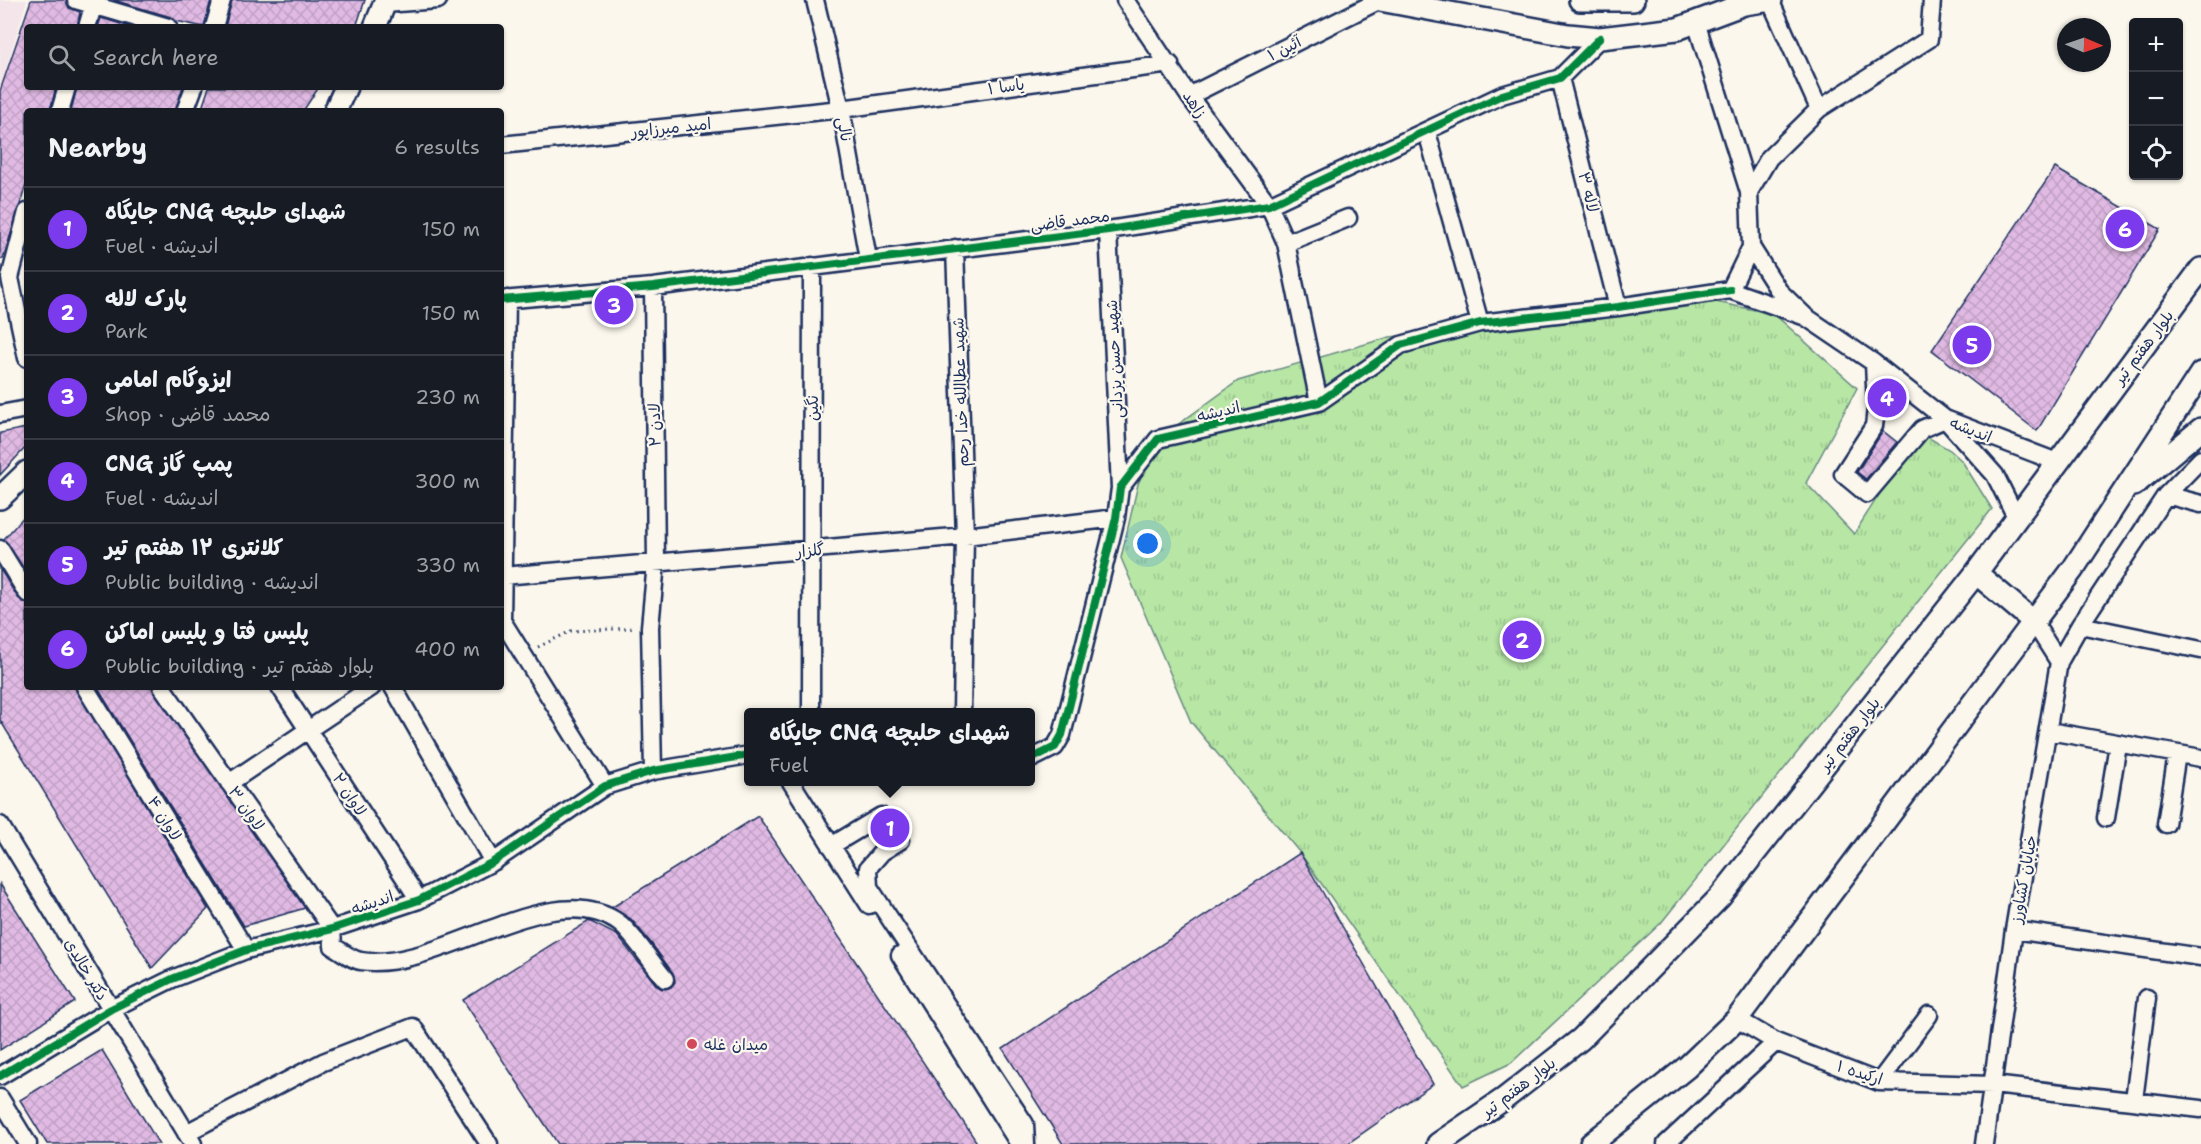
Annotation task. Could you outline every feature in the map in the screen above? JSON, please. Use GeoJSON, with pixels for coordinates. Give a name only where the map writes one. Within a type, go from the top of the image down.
{"type":"FeatureCollection","features":[{"type":"Feature","properties":{"kind":"main road"},"geometry":{"type":"LineString","coordinates":[[1380,0],[1568,35],[1600,38],[1677,29],[1744,4],[1770,0]]}},
{"type":"Feature","properties":{"kind":"main road"},"geometry":{"type":"LineString","coordinates":[[1580,0],[1633,0]]}},
{"type":"Feature","properties":{"kind":"main road"},"geometry":{"type":"LineString","coordinates":[[376,24],[386,2]]}},
{"type":"Feature","properties":{"kind":"main road"},"geometry":{"type":"LineString","coordinates":[[336,108],[344,90]]}},
{"type":"Feature","properties":{"kind":"main road","name":"بلوار هفتم تیر"},"geometry":{"type":"LineString","coordinates":[[1438,1144],[1504,1099],[1581,1039],[1720,897],[1976,573],[2201,269]]}},
{"type":"Feature","properties":{"kind":"main road"},"geometry":{"type":"LineString","coordinates":[[1591,1144],[1687,1067],[1737,1019],[2073,569],[2115,501],[2201,373]]}},
{"type":"Feature","properties":{"kind":"main road"},"geometry":{"type":"LineString","coordinates":[[2115,501],[2201,429]]}},
{"type":"Feature","properties":{"kind":"main road"},"geometry":{"type":"LineString","coordinates":[[0,498],[24,481]]}},
{"type":"Feature","properties":{"kind":"main road"},"geometry":{"type":"LineString","coordinates":[[1976,573],[2033,621]]}},
{"type":"Feature","properties":{"kind":"street"},"geometry":{"type":"LineString","coordinates":[[76,0],[95,3],[159,24]]}},
{"type":"Feature","properties":{"kind":"street"},"geometry":{"type":"LineString","coordinates":[[215,24],[222,0]]}},
{"type":"Feature","properties":{"kind":"street"},"geometry":{"type":"LineString","coordinates":[[386,2],[438,0]]}},
{"type":"Feature","properties":{"kind":"street","name":"نالی"},"geometry":{"type":"LineString","coordinates":[[815,0],[841,109],[868,259]]}},
{"type":"Feature","properties":{"kind":"street","name":"زاهد"},"geometry":{"type":"LineString","coordinates":[[1125,0],[1170,64],[1189,96],[1269,205],[1286,243],[1319,402]]}},
{"type":"Feature","properties":{"kind":"street","name":"آئین ۱"},"geometry":{"type":"LineString","coordinates":[[1189,96],[1380,0]]}},
{"type":"Feature","properties":{"kind":"street"},"geometry":{"type":"LineString","coordinates":[[1770,0],[1819,109]]}},
{"type":"Feature","properties":{"kind":"street"},"geometry":{"type":"LineString","coordinates":[[1749,192],[1768,158],[1819,109],[1929,39],[1932,0]]}},
{"type":"Feature","properties":{"kind":"street"},"geometry":{"type":"LineString","coordinates":[[88,24],[95,3]]}},
{"type":"Feature","properties":{"kind":"street"},"geometry":{"type":"LineString","coordinates":[[1696,22],[1749,192],[1750,247],[1730,290],[1806,317]]}},
{"type":"Feature","properties":{"kind":"street","name":"محمد قاضی"},"geometry":{"type":"LineString","coordinates":[[504,299],[653,287],[1108,230],[1269,205],[1502,95],[1560,78],[1600,38]]}},
{"type":"Feature","properties":{"kind":"street","name":"یاسا ۱"},"geometry":{"type":"LineString","coordinates":[[841,109],[1170,64]]}},
{"type":"Feature","properties":{"kind":"street","name":"لاله ۳"},"geometry":{"type":"LineString","coordinates":[[1560,78],[1618,307]]}},
{"type":"Feature","properties":{"kind":"street"},"geometry":{"type":"LineString","coordinates":[[61,108],[67,90]]}},
{"type":"Feature","properties":{"kind":"street"},"geometry":{"type":"LineString","coordinates":[[186,108],[193,90]]}},
{"type":"Feature","properties":{"kind":"street","name":"امید میرزاپور"},"geometry":{"type":"LineString","coordinates":[[504,145],[841,109]]}},
{"type":"Feature","properties":{"kind":"street"},"geometry":{"type":"LineString","coordinates":[[1427,132],[1480,323]]}},
{"type":"Feature","properties":{"kind":"street"},"geometry":{"type":"LineString","coordinates":[[1286,243],[1348,218]]}},
{"type":"Feature","properties":{"kind":"street"},"geometry":{"type":"LineString","coordinates":[[24,224],[10,278],[24,344]]}},
{"type":"Feature","properties":{"kind":"street","name":"شهید حسن یزدانی"},"geometry":{"type":"LineString","coordinates":[[1108,230],[1120,488]]}},
{"type":"Feature","properties":{"kind":"street"},"geometry":{"type":"LineString","coordinates":[[1750,247],[1779,291],[1806,317]]}},
{"type":"Feature","properties":{"kind":"street","name":"شهید عطاالله خدا رحم"},"geometry":{"type":"LineString","coordinates":[[955,248],[965,536],[962,708]]}},
{"type":"Feature","properties":{"kind":"street","name":"نگین"},"geometry":{"type":"LineString","coordinates":[[811,708],[812,266]]}},
{"type":"Feature","properties":{"kind":"street","name":"لادن ۲"},"geometry":{"type":"LineString","coordinates":[[652,771],[650,627],[656,563],[653,287]]}},
{"type":"Feature","properties":{"kind":"street","name":"اندیشه"},"geometry":{"type":"LineString","coordinates":[[1120,488],[1158,439],[1319,402],[1401,345],[1480,323],[1618,307],[1730,290]]}},
{"type":"Feature","properties":{"kind":"street","name":"اندیشه"},"geometry":{"type":"LineString","coordinates":[[1806,317],[1874,363],[1945,419],[2057,462]]}},
{"type":"Feature","properties":{"kind":"street"},"geometry":{"type":"LineString","coordinates":[[1874,363],[1876,409],[1874,426],[1843,474],[1867,494],[1922,429],[1945,419],[1995,475],[2017,519]]}},
{"type":"Feature","properties":{"kind":"street"},"geometry":{"type":"LineString","coordinates":[[0,414],[24,410]]}},
{"type":"Feature","properties":{"kind":"street","name":"خیابان کشاورز"},"geometry":{"type":"LineString","coordinates":[[1984,1144],[2014,930],[2059,662],[2079,624],[2166,495],[2201,459]]}},
{"type":"Feature","properties":{"kind":"street"},"geometry":{"type":"LineString","coordinates":[[1035,757],[1055,747],[1062,735],[1116,518],[1120,488]]}},
{"type":"Feature","properties":{"kind":"street"},"geometry":{"type":"LineString","coordinates":[[2166,495],[2201,504]]}},
{"type":"Feature","properties":{"kind":"street","name":"گلزار"},"geometry":{"type":"LineString","coordinates":[[504,576],[965,536],[1116,518]]}},
{"type":"Feature","properties":{"kind":"street"},"geometry":{"type":"LineString","coordinates":[[0,549],[24,588]]}},
{"type":"Feature","properties":{"kind":"street"},"geometry":{"type":"LineString","coordinates":[[2033,621],[2059,662]]}},
{"type":"Feature","properties":{"kind":"street"},"geometry":{"type":"LineString","coordinates":[[504,623],[605,786]]}},
{"type":"Feature","properties":{"kind":"street"},"geometry":{"type":"LineString","coordinates":[[2079,624],[2201,650]]}},
{"type":"Feature","properties":{"kind":"street","name":"لاوان ۴"},"geometry":{"type":"LineString","coordinates":[[87,690],[246,950]]}},
{"type":"Feature","properties":{"kind":"street","name":"لاوان ۳"},"geometry":{"type":"LineString","coordinates":[[164,690],[332,929],[333,946],[359,961],[395,962],[552,909],[588,910],[619,923],[665,979]]}},
{"type":"Feature","properties":{"kind":"street","name":"لاوان ۲"},"geometry":{"type":"LineString","coordinates":[[282,690],[419,900]]}},
{"type":"Feature","properties":{"kind":"street"},"geometry":{"type":"LineString","coordinates":[[229,783],[368,690]]}},
{"type":"Feature","properties":{"kind":"street"},"geometry":{"type":"LineString","coordinates":[[395,690],[493,862]]}},
{"type":"Feature","properties":{"kind":"street"},"geometry":{"type":"LineString","coordinates":[[2049,731],[2201,758]]}},
{"type":"Feature","properties":{"kind":"street"},"geometry":{"type":"LineString","coordinates":[[2106,818],[2118,744]]}},
{"type":"Feature","properties":{"kind":"street"},"geometry":{"type":"LineString","coordinates":[[2166,824],[2177,754]]}},
{"type":"Feature","properties":{"kind":"street","name":"اندیشه"},"geometry":{"type":"LineString","coordinates":[[0,1076],[111,1009],[172,979],[246,950],[332,929],[419,900],[493,862],[605,786],[652,771],[744,756]]}},
{"type":"Feature","properties":{"kind":"street"},"geometry":{"type":"LineString","coordinates":[[794,786],[1019,1144]]}},
{"type":"Feature","properties":{"kind":"street"},"geometry":{"type":"LineString","coordinates":[[831,846],[881,816],[901,840],[882,852],[868,868],[868,887],[1025,1124],[1026,1144]]}},
{"type":"Feature","properties":{"kind":"street","name":"دکتر خالدی"},"geometry":{"type":"LineString","coordinates":[[0,825],[190,1139]]}},
{"type":"Feature","properties":{"kind":"street"},"geometry":{"type":"LineString","coordinates":[[2014,930],[2201,957]]}},
{"type":"Feature","properties":{"kind":"street"},"geometry":{"type":"LineString","coordinates":[[2134,1100],[2147,998]]}},
{"type":"Feature","properties":{"kind":"street"},"geometry":{"type":"LineString","coordinates":[[1879,1082],[1929,1015]]}},
{"type":"Feature","properties":{"kind":"street","name":"ارکیده ۱"},"geometry":{"type":"LineString","coordinates":[[1737,1019],[1776,1042],[1879,1082],[1993,1084],[2201,1109]]}},
{"type":"Feature","properties":{"kind":"street"},"geometry":{"type":"LineString","coordinates":[[190,1139],[323,1062],[413,1027],[489,1144]]}},
{"type":"Feature","properties":{"kind":"street"},"geometry":{"type":"LineString","coordinates":[[1666,1144],[1776,1042]]}},
{"type":"Feature","properties":{"kind":"street"},"geometry":{"type":"LineString","coordinates":[[0,1098],[28,1144]]}},
{"type":"Feature","properties":{"kind":"path"},"geometry":{"type":"LineString","coordinates":[[523,655],[571,631],[650,627]]}},
{"type":"Feature","properties":{"kind":"shaded area"},"geometry":{"type":"Polygon","coordinates":[[[0,0],[27,0],[0,88],[0,0]]]}},
{"type":"Feature","properties":{"kind":"green space"},"geometry":{"type":"Polygon","coordinates":[[[1716,302],[1774,314],[1857,388],[1806,483],[1854,534],[1919,432],[1950,450],[1962,461],[1992,509],[1661,923],[1511,1063],[1463,1086],[1300,853],[1191,722],[1121,558],[1138,484],[1158,439],[1238,381],[1390,337],[1716,302]]]}},
{"type":"Feature","properties":{"kind":"building"},"geometry":{"type":"Polygon","coordinates":[[[31,0],[66,0],[69,8],[80,12],[78,24],[24,24],[24,90],[55,90],[51,108],[24,108],[24,192],[3,259],[0,259],[0,91],[31,0]]]}},
{"type":"Feature","properties":{"kind":"building"},"geometry":{"type":"Polygon","coordinates":[[[113,0],[211,0],[205,24],[190,24],[176,21],[171,17],[113,0]]]}},
{"type":"Feature","properties":{"kind":"building"},"geometry":{"type":"Polygon","coordinates":[[[232,0],[365,0],[357,24],[226,24],[232,0]]]}},
{"type":"Feature","properties":{"kind":"building"},"geometry":{"type":"Polygon","coordinates":[[[101,18],[121,24],[99,24],[101,18]]]}},
{"type":"Feature","properties":{"kind":"building"},"geometry":{"type":"Polygon","coordinates":[[[76,90],[182,90],[176,108],[72,108],[76,90]]]}},
{"type":"Feature","properties":{"kind":"building"},"geometry":{"type":"Polygon","coordinates":[[[208,90],[317,90],[305,108],[202,108],[208,90]]]}},
{"type":"Feature","properties":{"kind":"building"},"geometry":{"type":"Polygon","coordinates":[[[2055,168],[2160,229],[2037,431],[1932,350],[2055,168]]]}},
{"type":"Feature","properties":{"kind":"building"},"geometry":{"type":"Polygon","coordinates":[[[24,429],[24,449],[0,475],[0,433],[24,429]]]}},
{"type":"Feature","properties":{"kind":"building"},"geometry":{"type":"Polygon","coordinates":[[[1883,431],[1897,442],[1866,479],[1857,472],[1883,431]]]}},
{"type":"Feature","properties":{"kind":"building"},"geometry":{"type":"Polygon","coordinates":[[[24,516],[24,569],[4,539],[24,516]]]}},
{"type":"Feature","properties":{"kind":"building"},"geometry":{"type":"Polygon","coordinates":[[[0,569],[18,598],[24,601],[24,690],[77,690],[208,909],[152,968],[0,720],[0,569]]]}},
{"type":"Feature","properties":{"kind":"building"},"geometry":{"type":"Polygon","coordinates":[[[99,690],[154,690],[305,908],[244,926],[99,690]]]}},
{"type":"Feature","properties":{"kind":"building"},"geometry":{"type":"Polygon","coordinates":[[[758,816],[978,1144],[558,1144],[463,1000],[589,921],[617,935],[657,986],[662,989],[671,987],[675,982],[673,973],[651,943],[631,919],[611,908],[758,816]]]}},
{"type":"Feature","properties":{"kind":"building"},"geometry":{"type":"Polygon","coordinates":[[[1300,853],[1433,1084],[1347,1144],[1063,1144],[1003,1049],[1300,853]]]}},
{"type":"Feature","properties":{"kind":"building"},"geometry":{"type":"Polygon","coordinates":[[[0,884],[75,1002],[0,1050],[0,884]]]}},
{"type":"Feature","properties":{"kind":"building"},"geometry":{"type":"Polygon","coordinates":[[[102,1050],[159,1144],[47,1144],[20,1100],[102,1050]]]}},
{"type":"Feature","properties":{"kind":"cycle path"},"geometry":{"type":"LineString","coordinates":[[504,300],[653,287],[1108,230],[1269,205],[1502,95],[1560,78],[1600,38]]}},
{"type":"Feature","properties":{"kind":"cycle path"},"geometry":{"type":"LineString","coordinates":[[1035,757],[1055,747],[1062,735],[1116,518],[1120,488],[1158,439],[1319,402],[1401,345],[1480,323],[1618,307],[1730,290]]}},
{"type":"Feature","properties":{"kind":"cycle path"},"geometry":{"type":"LineString","coordinates":[[0,1076],[111,1009],[172,979],[246,950],[332,929],[419,900],[493,862],[605,786],[653,771],[744,756]]}},
{"type":"Feature","properties":{"kind":"place","name":"پلیس فتا و پلیس اماکن"},"geometry":{"type":"Point","coordinates":[2125,229]}},
{"type":"Feature","properties":{"kind":"place","name":"ایزوگام امامی"},"geometry":{"type":"Point","coordinates":[614,305]}},
{"type":"Feature","properties":{"kind":"place","name":"کلانتری ۱۲ هفتم تیر"},"geometry":{"type":"Point","coordinates":[1972,345]}},
{"type":"Feature","properties":{"kind":"place","name":"CNG پمپ گاز"},"geometry":{"type":"Point","coordinates":[1887,398]}},
{"type":"Feature","properties":{"kind":"place","name":"پارک لاله"},"geometry":{"type":"Point","coordinates":[1522,640]}},
{"type":"Feature","properties":{"kind":"place","name":"جایگاه CNG شهدای حلبچه"},"geometry":{"type":"Point","coordinates":[890,828]}},
{"type":"Feature","properties":{"kind":"place","name":"میدان غله"},"geometry":{"type":"Point","coordinates":[692,1044]}}]}
